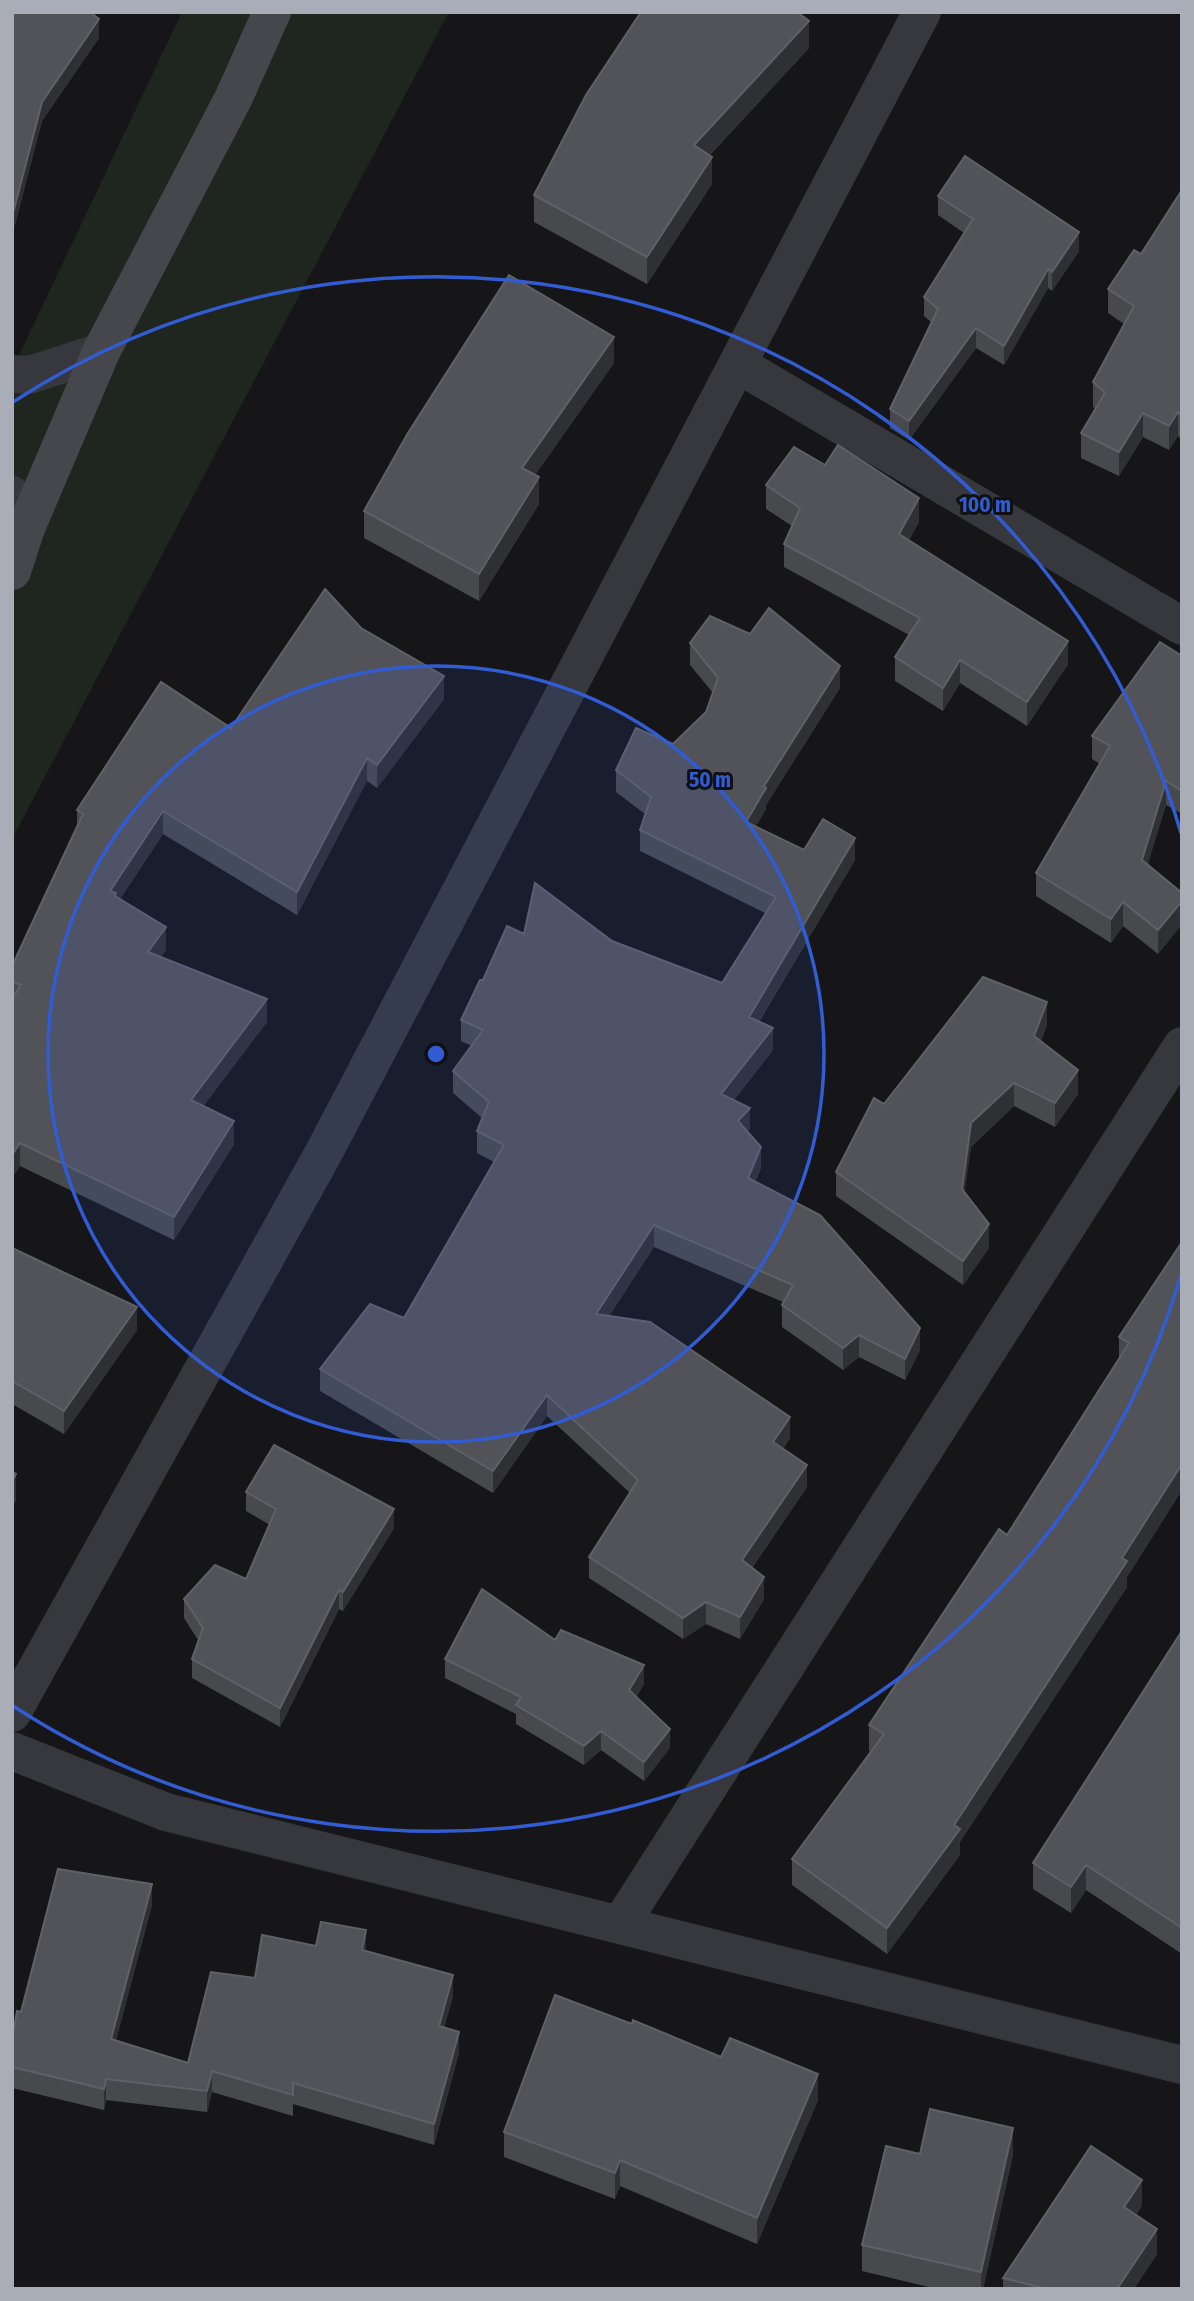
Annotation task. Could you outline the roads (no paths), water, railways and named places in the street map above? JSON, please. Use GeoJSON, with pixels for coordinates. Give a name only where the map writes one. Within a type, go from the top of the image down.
{"type":"FeatureCollection","features":[{"type":"Feature","properties":{"kind":"street"},"geometry":{"type":"LineString","coordinates":[[12,571],[19,511],[234,97],[272,12]]}},
{"type":"Feature","properties":{"kind":"street"},"geometry":{"type":"LineString","coordinates":[[12,1713],[323,1154],[922,12]]}},
{"type":"Feature","properties":{"kind":"street"},"geometry":{"type":"LineString","coordinates":[[12,374],[29,375],[101,352]]}},
{"type":"Feature","properties":{"kind":"street"},"geometry":{"type":"LineString","coordinates":[[739,365],[1182,626]]}},
{"type":"Feature","properties":{"kind":"street"},"geometry":{"type":"LineString","coordinates":[[620,1925],[1182,1046]]}},
{"type":"Feature","properties":{"kind":"street"},"geometry":{"type":"LineString","coordinates":[[12,1751],[166,1812],[1182,2065]]}}]}
